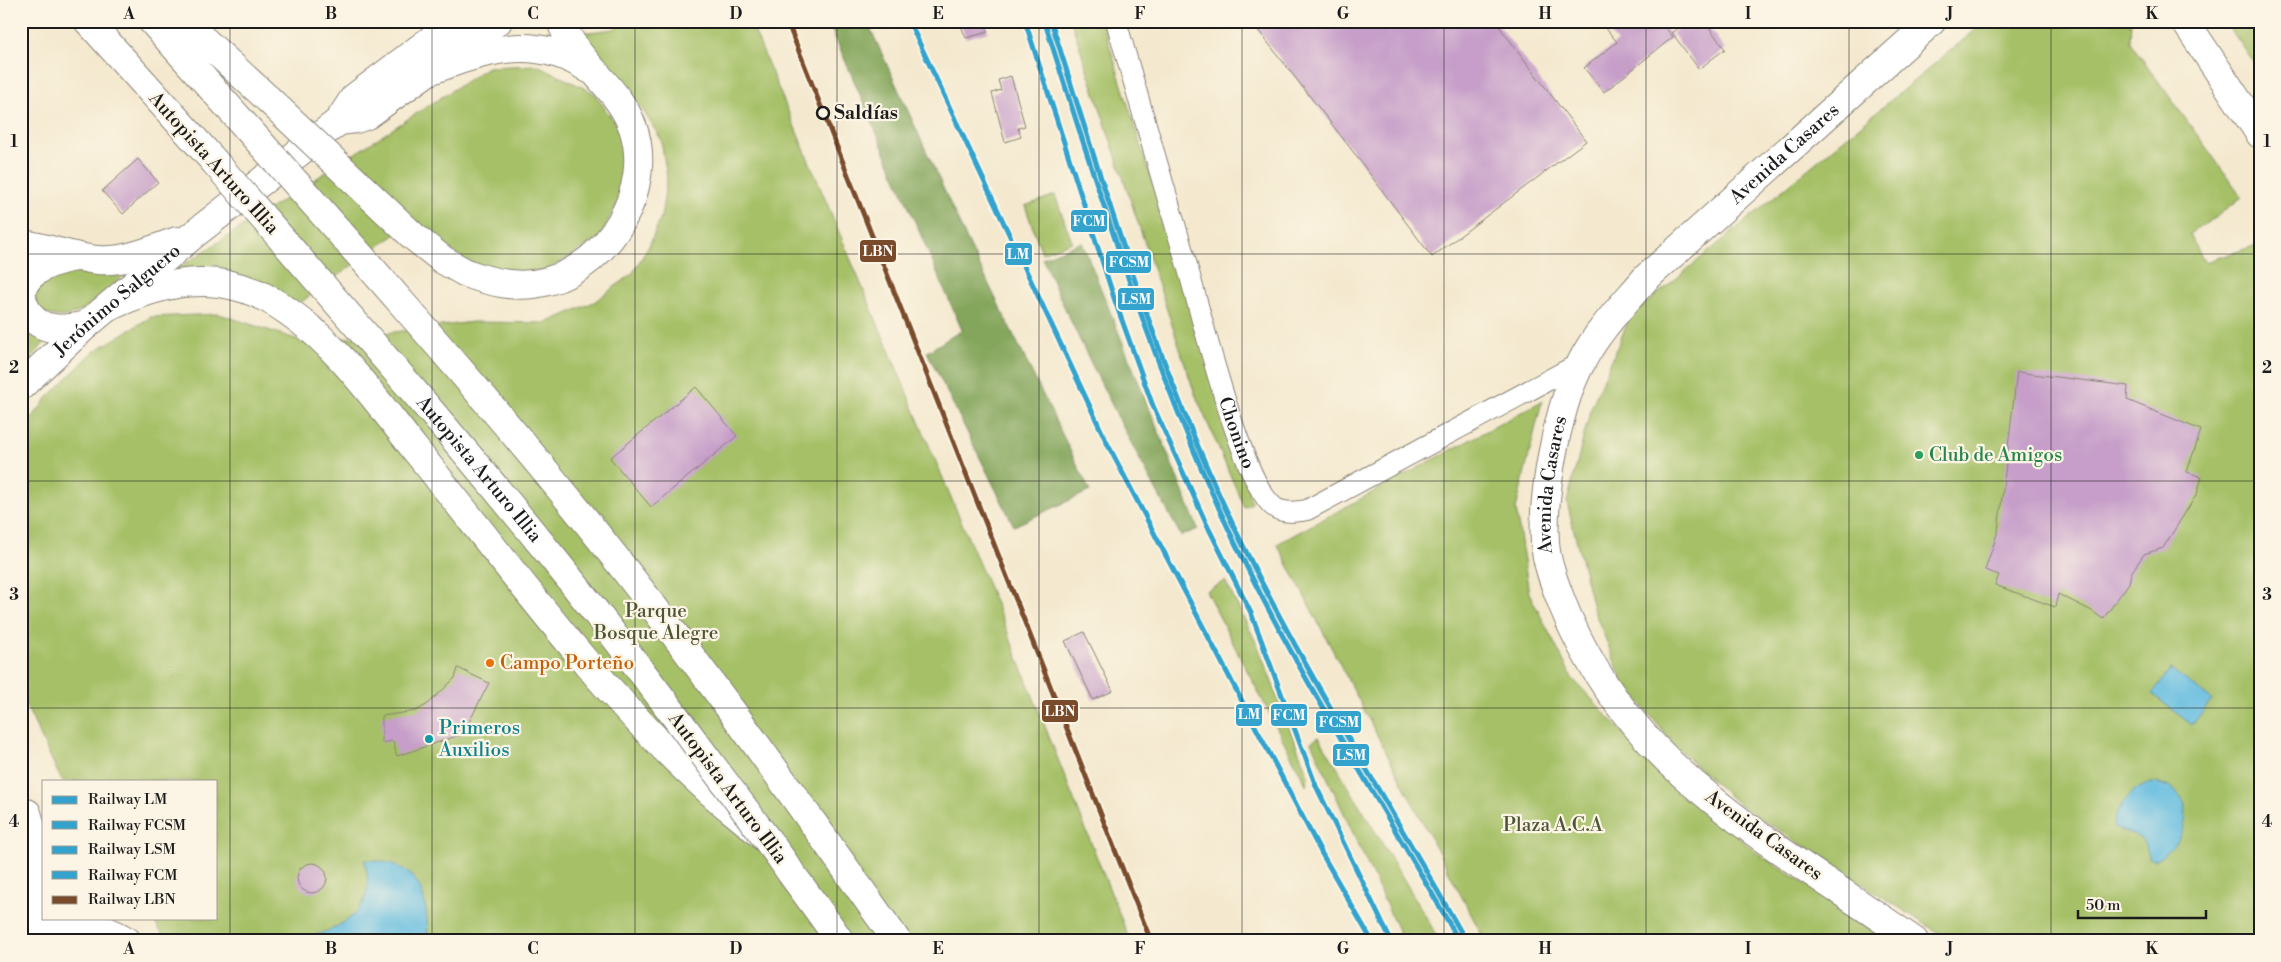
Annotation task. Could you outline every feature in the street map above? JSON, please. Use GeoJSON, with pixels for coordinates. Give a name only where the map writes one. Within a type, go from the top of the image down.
{"type":"FeatureCollection","features":[{"type":"Feature","properties":{"kind":"main road","name":"Autopista Arturo Illia"},"geometry":{"type":"LineString","coordinates":[[88,21],[420,397],[553,558],[645,677],[840,941]]}},
{"type":"Feature","properties":{"kind":"main road"},"geometry":{"type":"LineString","coordinates":[[152,21],[358,254],[556,485],[755,742],[897,941]]}},
{"type":"Feature","properties":{"kind":"main road"},"geometry":{"type":"LineString","coordinates":[[183,21],[413,236],[443,260],[466,273],[503,284],[548,281],[584,263],[604,245],[617,229],[634,191],[638,155],[636,136],[629,117],[618,97],[571,42],[561,21]]}},
{"type":"Feature","properties":{"kind":"main road","name":"Jerónimo Salguero"},"geometry":{"type":"LineString","coordinates":[[21,386],[85,326],[193,235],[339,121],[354,98],[456,21]]}},
{"type":"Feature","properties":{"kind":"main road","name":"Jerónimo Salguero"},"geometry":{"type":"LineString","coordinates":[[339,121],[368,115],[498,21]]}},
{"type":"Feature","properties":{"kind":"main road","name":"Avenida Casares"},"geometry":{"type":"LineString","coordinates":[[1914,941],[1774,846],[1713,800],[1648,741],[1602,684],[1582,649],[1556,588],[1544,543],[1546,490],[1556,430],[1580,363],[1607,324],[1646,278],[1932,21]]}},
{"type":"Feature","properties":{"kind":"main road"},"geometry":{"type":"LineString","coordinates":[[2185,21],[2260,134]]}},
{"type":"Feature","properties":{"kind":"main road"},"geometry":{"type":"LineString","coordinates":[[429,72],[489,50],[515,47],[563,56],[587,67],[600,77]]}},
{"type":"Feature","properties":{"kind":"main road","name":"Jerónimo Salguero"},"geometry":{"type":"LineString","coordinates":[[21,244],[96,260],[128,257],[193,235]]}},
{"type":"Feature","properties":{"kind":"main road"},"geometry":{"type":"LineString","coordinates":[[80,257],[54,261],[34,272],[25,283],[22,300],[31,317],[48,327],[68,328],[85,326]]}},
{"type":"Feature","properties":{"kind":"main road"},"geometry":{"type":"LineString","coordinates":[[107,308],[158,286],[188,282],[208,282],[260,296],[288,310],[336,354],[376,400],[594,672],[634,716],[703,785],[768,842]]}},
{"type":"Feature","properties":{"kind":"main road"},"geometry":{"type":"LineString","coordinates":[[29,940],[36,914],[39,890],[38,856],[31,815]]}},
{"type":"Feature","properties":{"kind":"main road"},"geometry":{"type":"LineString","coordinates":[[124,920],[140,941]]}},
{"type":"Feature","properties":{"kind":"main road"},"geometry":{"type":"LineString","coordinates":[[29,940],[48,930],[78,924],[114,933],[127,941]]}},
{"type":"Feature","properties":{"kind":"street","name":"Chonino"},"geometry":{"type":"LineString","coordinates":[[1116,21],[1226,402],[1250,470],[1263,493],[1274,507],[1292,512],[1307,510],[1580,363]]}},
{"type":"Feature","properties":{"kind":"green space","name":"Parque Bosque Alegre"},"geometry":{"type":"Polygon","coordinates":[[[625,21],[750,21],[1004,623],[1130,941],[167,941],[153,920],[218,920],[218,780],[62,780],[58,773],[21,695],[21,432],[49,396],[93,352],[151,317],[219,314],[308,343],[473,322],[546,323],[594,302],[632,274],[649,246],[661,217],[667,178],[661,139],[642,109],[581,33],[614,29],[625,21]]]}},
{"type":"Feature","properties":{"kind":"green space"},"geometry":{"type":"Polygon","coordinates":[[[828,21],[867,21],[965,236],[1090,491],[1014,526],[927,352],[962,330],[828,21]]]}},
{"type":"Feature","properties":{"kind":"green space"},"geometry":{"type":"Polygon","coordinates":[[[1071,21],[1102,21],[1252,503],[1244,507],[1195,394],[1071,21]]]}},
{"type":"Feature","properties":{"kind":"green space","name":"Club de Amigos"},"geometry":{"type":"Polygon","coordinates":[[[1986,21],[2131,21],[2130,42],[2242,197],[2216,217],[2189,234],[2205,262],[2260,244],[2260,941],[1951,941],[1737,803],[1676,747],[1623,682],[1593,608],[1567,502],[1591,408],[1630,317],[1986,21]]]}},
{"type":"Feature","properties":{"kind":"green space"},"geometry":{"type":"Polygon","coordinates":[[[2225,21],[2260,21],[2260,72],[2225,21]]]}},
{"type":"Feature","properties":{"kind":"green space"},"geometry":{"type":"Polygon","coordinates":[[[537,65],[594,93],[625,137],[631,178],[599,238],[546,271],[504,272],[464,260],[414,221],[297,305],[160,280],[488,67],[537,65]]]}},
{"type":"Feature","properties":{"kind":"green space"},"geometry":{"type":"Polygon","coordinates":[[[1055,195],[1072,242],[1042,253],[1025,206],[1055,195]]]}},
{"type":"Feature","properties":{"kind":"green space"},"geometry":{"type":"Polygon","coordinates":[[[1082,242],[1198,529],[1181,536],[1108,398],[1042,258],[1082,242]]]}},
{"type":"Feature","properties":{"kind":"green space"},"geometry":{"type":"Polygon","coordinates":[[[131,268],[93,304],[84,309],[65,316],[38,313],[33,281],[52,270],[131,268]]]}},
{"type":"Feature","properties":{"kind":"green space"},"geometry":{"type":"Polygon","coordinates":[[[21,315],[51,335],[21,370],[21,315]]]}},
{"type":"Feature","properties":{"kind":"green space","name":"Plaza A.C.A"},"geometry":{"type":"Polygon","coordinates":[[[1542,401],[1516,509],[1529,593],[1572,678],[1652,763],[1757,853],[1894,941],[1485,941],[1277,544],[1542,401]]]}},
{"type":"Feature","properties":{"kind":"green space"},"geometry":{"type":"Polygon","coordinates":[[[1225,581],[1257,644],[1308,775],[1307,786],[1206,591],[1225,581]]]}},
{"type":"Feature","properties":{"kind":"green space"},"geometry":{"type":"Polygon","coordinates":[[[1319,737],[1439,941],[1403,941],[1311,742],[1319,737]]]}},
{"type":"Feature","properties":{"kind":"water"},"geometry":{"type":"Polygon","coordinates":[[[2171,669],[2212,700],[2192,725],[2152,694],[2171,669]]]}},
{"type":"Feature","properties":{"kind":"water"},"geometry":{"type":"Polygon","coordinates":[[[2152,783],[2175,790],[2185,806],[2186,815],[2180,836],[2163,856],[2155,860],[2149,858],[2143,840],[2133,834],[2113,828],[2117,813],[2126,799],[2138,789],[2152,783]]]}},
{"type":"Feature","properties":{"kind":"water"},"geometry":{"type":"Polygon","coordinates":[[[364,860],[398,866],[409,873],[417,882],[426,908],[428,941],[311,941],[313,936],[339,925],[358,910],[364,900],[367,889],[364,860]]]}},
{"type":"Feature","properties":{"kind":"building"},"geometry":{"type":"Polygon","coordinates":[[[959,21],[985,21],[988,32],[966,38],[959,21]]]}},
{"type":"Feature","properties":{"kind":"building"},"geometry":{"type":"Polygon","coordinates":[[[1251,21],[1495,21],[1586,141],[1432,257],[1251,21]]]}},
{"type":"Feature","properties":{"kind":"building"},"geometry":{"type":"Polygon","coordinates":[[[1600,21],[1660,21],[1673,37],[1604,92],[1584,68],[1617,42],[1600,21]]]}},
{"type":"Feature","properties":{"kind":"building"},"geometry":{"type":"Polygon","coordinates":[[[1688,21],[1704,21],[1725,49],[1699,69],[1672,33],[1688,21]]]}},
{"type":"Feature","properties":{"kind":"building"},"geometry":{"type":"Polygon","coordinates":[[[1011,76],[1025,126],[1018,128],[1021,137],[1005,142],[992,93],[1001,90],[998,80],[1011,76]]]}},
{"type":"Feature","properties":{"kind":"building"},"geometry":{"type":"Polygon","coordinates":[[[138,159],[158,182],[123,214],[102,191],[138,159]]]}},
{"type":"Feature","properties":{"kind":"building"},"geometry":{"type":"Polygon","coordinates":[[[2017,372],[2128,386],[2127,400],[2201,430],[2187,472],[2202,477],[2197,494],[2163,548],[2144,554],[2131,573],[2129,583],[2103,619],[2092,611],[2058,594],[2055,607],[1995,585],[1999,575],[1985,570],[1998,531],[2017,372]]]}},
{"type":"Feature","properties":{"kind":"building"},"geometry":{"type":"Polygon","coordinates":[[[696,387],[737,436],[651,507],[610,458],[696,387]]]}},
{"type":"Feature","properties":{"kind":"building"},"geometry":{"type":"Polygon","coordinates":[[[1084,632],[1113,691],[1093,700],[1065,641],[1084,632]]]}},
{"type":"Feature","properties":{"kind":"building"},"geometry":{"type":"Polygon","coordinates":[[[458,668],[489,683],[463,734],[397,756],[393,741],[382,743],[382,716],[416,711],[428,704],[455,678],[458,668]]]}},
{"type":"Feature","properties":{"kind":"building"},"geometry":{"type":"Polygon","coordinates":[[[312,863],[323,867],[327,878],[323,889],[312,893],[301,889],[297,878],[301,867],[312,863]]]}},
{"type":"Feature","properties":{"kind":"rail line","name":"LBN"},"geometry":{"type":"LineString","coordinates":[[787,21],[1151,941]]}},
{"type":"Feature","properties":{"kind":"rail line","name":"LM"},"geometry":{"type":"LineString","coordinates":[[909,21],[1108,445],[1322,854],[1372,941]]}},
{"type":"Feature","properties":{"kind":"rail line","name":"FCM"},"geometry":{"type":"LineString","coordinates":[[1025,21],[1115,301],[1153,406],[1206,523],[1251,613],[1316,786],[1391,941]]}},
{"type":"Feature","properties":{"kind":"rail line","name":"FCSM"},"geometry":{"type":"LineString","coordinates":[[1051,21],[1153,333],[1201,454],[1228,514],[1283,623],[1313,677],[1466,941]]}},
{"type":"Feature","properties":{"kind":"rail line","name":"LSM"},"geometry":{"type":"LineString","coordinates":[[1045,23],[1126,272],[1171,394],[1222,515],[1276,624],[1459,941]]}},
{"type":"Feature","properties":{"kind":"place","name":"Saldías"},"geometry":{"type":"Point","coordinates":[823,113]}},
{"type":"Feature","properties":{"kind":"place","name":"Club de Amigos"},"geometry":{"type":"Point","coordinates":[1919,455]}},
{"type":"Feature","properties":{"kind":"place","name":"Campo Porteño"},"geometry":{"type":"Point","coordinates":[490,663]}},
{"type":"Feature","properties":{"kind":"place","name":"Primeros Auxilios"},"geometry":{"type":"Point","coordinates":[429,739]}}]}
